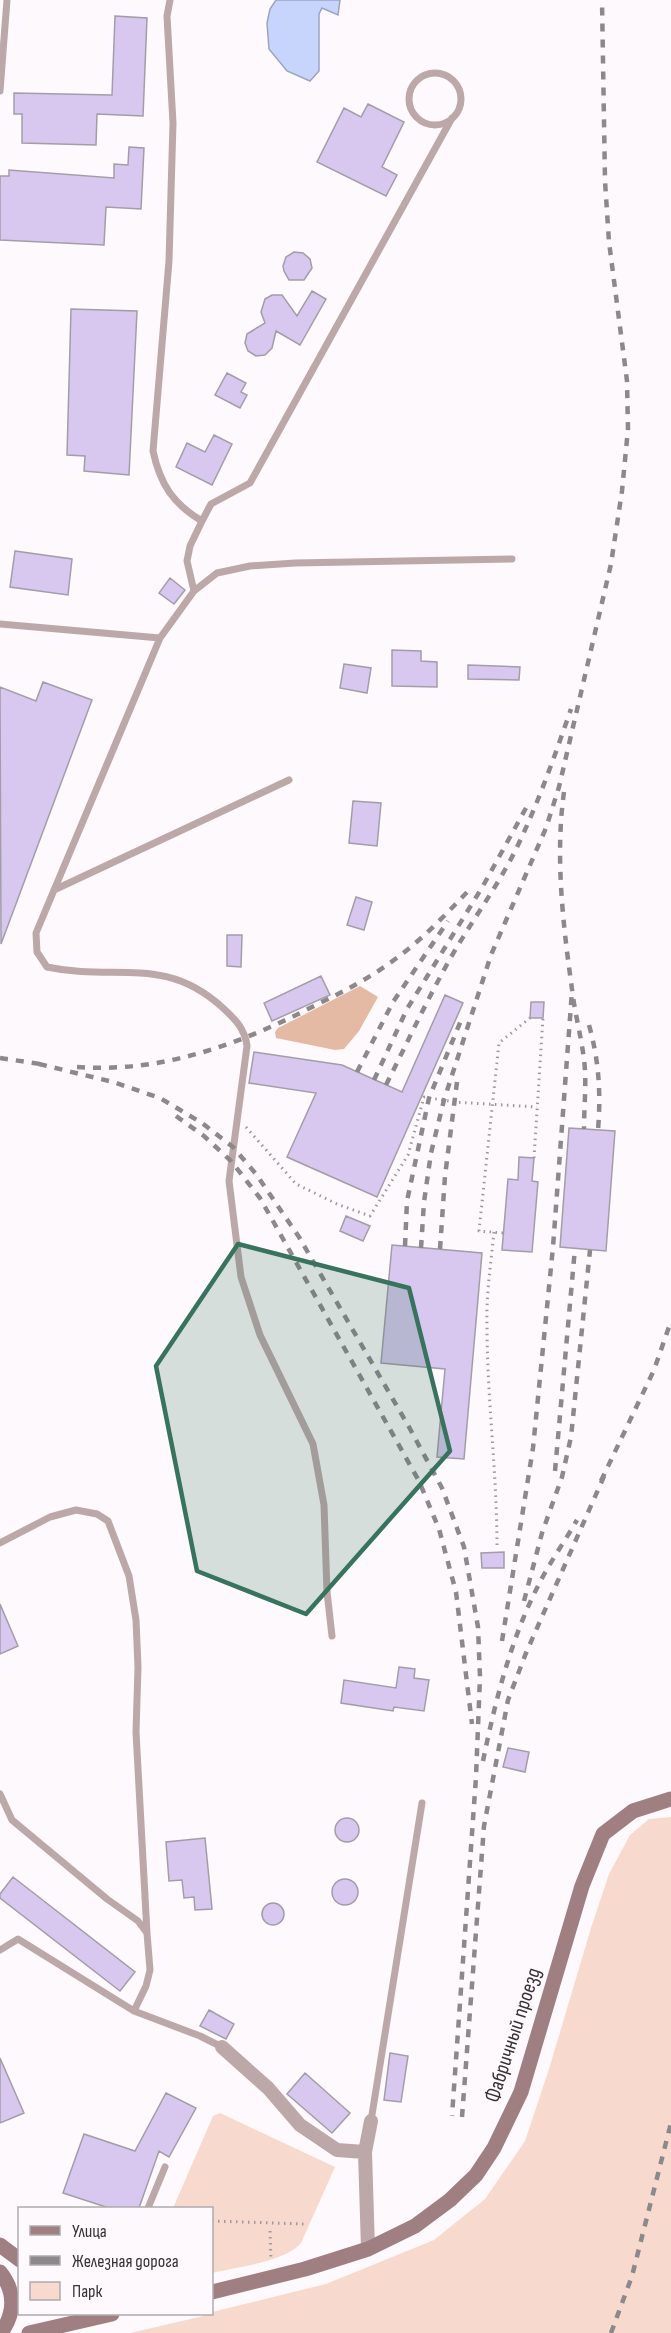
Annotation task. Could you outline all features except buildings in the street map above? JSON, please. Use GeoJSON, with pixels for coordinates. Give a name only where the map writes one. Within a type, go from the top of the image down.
{"type":"FeatureCollection","features":[{"type":"Feature","properties":{"kind":"main road","name":"Фабричный проезд"},"geometry":{"type":"LineString","coordinates":[[213,2292],[305,2269],[368,2249],[415,2226],[450,2200],[476,2175],[494,2148],[521,2092],[582,1886],[603,1834],[633,1811],[671,1799]]}},
{"type":"Feature","properties":{"kind":"main road"},"geometry":{"type":"LineString","coordinates":[[0,2245],[18,2258]]}},
{"type":"Feature","properties":{"kind":"main road"},"geometry":{"type":"LineString","coordinates":[[0,2265],[18,2269]]}},
{"type":"Feature","properties":{"kind":"main road"},"geometry":{"type":"LineString","coordinates":[[0,2272],[7,2281],[12,2295],[12,2309],[8,2323],[1,2333]]}},
{"type":"Feature","properties":{"kind":"main road"},"geometry":{"type":"LineString","coordinates":[[29,2333],[104,2315]]}},
{"type":"Feature","properties":{"kind":"street"},"geometry":{"type":"LineString","coordinates":[[222,2047],[268,2088],[300,2125],[337,2150],[365,2152]]}},
{"type":"Feature","properties":{"kind":"street"},"geometry":{"type":"LineString","coordinates":[[368,2249],[365,2152],[371,2121]]}},
{"type":"Feature","properties":{"kind":"lane"},"geometry":{"type":"LineString","coordinates":[[0,91],[7,0]]}},
{"type":"Feature","properties":{"kind":"lane"},"geometry":{"type":"LineString","coordinates":[[170,0],[167,16],[173,123],[169,250],[161,374],[153,451],[158,474],[167,488],[184,510],[202,521]]}},
{"type":"Feature","properties":{"kind":"lane"},"geometry":{"type":"LineString","coordinates":[[194,591],[187,561],[190,546],[211,504],[250,483],[461,103],[458,86],[444,74],[435,73],[419,78],[410,91],[410,108],[414,115],[420,121],[436,125],[452,118]]}},
{"type":"Feature","properties":{"kind":"lane"},"geometry":{"type":"LineString","coordinates":[[333,1636],[327,1592],[324,1505],[313,1444],[260,1335],[241,1277],[229,1181],[247,1046],[246,1038],[239,1025],[206,993],[172,977],[144,973],[69,972],[48,967],[37,952],[36,933],[160,638],[194,591],[217,573],[250,566],[512,559]]}},
{"type":"Feature","properties":{"kind":"lane"},"geometry":{"type":"LineString","coordinates":[[0,624],[160,638]]}},
{"type":"Feature","properties":{"kind":"lane"},"geometry":{"type":"LineString","coordinates":[[54,890],[289,780]]}},
{"type":"Feature","properties":{"kind":"lane"},"geometry":{"type":"LineString","coordinates":[[0,1543],[50,1517],[76,1510],[97,1514],[108,1521],[129,1576],[137,1632],[136,1732],[150,1970],[146,1986],[134,2011]]}},
{"type":"Feature","properties":{"kind":"lane"},"geometry":{"type":"LineString","coordinates":[[0,1794],[12,1820],[107,1899],[138,1921],[147,1933]]}},
{"type":"Feature","properties":{"kind":"lane"},"geometry":{"type":"LineString","coordinates":[[371,2121],[422,1803]]}},
{"type":"Feature","properties":{"kind":"lane"},"geometry":{"type":"LineString","coordinates":[[0,1950],[18,1939],[134,2011],[200,2036],[222,2047]]}},
{"type":"Feature","properties":{"kind":"lane"},"geometry":{"type":"LineString","coordinates":[[148,2207],[165,2167]]}},
{"type":"Feature","properties":{"kind":"path"},"geometry":{"type":"LineString","coordinates":[[503,1233],[479,1231],[491,1104],[499,1043],[530,1018]]}},
{"type":"Feature","properties":{"kind":"path"},"geometry":{"type":"LineString","coordinates":[[534,1158],[543,1018]]}},
{"type":"Feature","properties":{"kind":"path"},"geometry":{"type":"LineString","coordinates":[[238,1118],[296,1184],[337,1204],[370,1216],[408,1155],[424,1097],[454,1102],[537,1107]]}},
{"type":"Feature","properties":{"kind":"path"},"geometry":{"type":"LineString","coordinates":[[494,1232],[486,1323],[497,1489],[497,1546]]}},
{"type":"Feature","properties":{"kind":"path"},"geometry":{"type":"LineString","coordinates":[[213,2221],[304,2224]]}},
{"type":"Feature","properties":{"kind":"path"},"geometry":{"type":"LineString","coordinates":[[270,2231],[271,2261]]}},
{"type":"Feature","properties":{"kind":"highlighted area"},"geometry":{"type":"Polygon","coordinates":[[[238,1244],[409,1288],[450,1451],[306,1614],[197,1571],[156,1366],[238,1244]]]}},
{"type":"Feature","properties":{"kind":"green space"},"geometry":{"type":"Polygon","coordinates":[[[671,1817],[671,2333],[130,2333],[213,2315],[213,2312],[326,2284],[434,2240],[485,2199],[525,2141],[609,1874],[630,1835],[649,1819],[671,1817]]]}},
{"type":"Feature","properties":{"kind":"green space"},"geometry":{"type":"Polygon","coordinates":[[[220,2113],[335,2167],[301,2243],[284,2255],[213,2273],[213,2207],[173,2207],[213,2116],[220,2113]]]}},
{"type":"Feature","properties":{"kind":"shaded area"},"geometry":{"type":"Polygon","coordinates":[[[360,986],[378,997],[359,1031],[344,1049],[335,1050],[276,1038],[275,1032],[278,1028],[360,986]]]}},
{"type":"Feature","properties":{"kind":"water"},"geometry":{"type":"Polygon","coordinates":[[[276,0],[340,0],[338,15],[322,8],[319,14],[319,71],[310,81],[287,71],[269,49],[267,23],[270,9],[276,0]]]}},
{"type":"Feature","properties":{"kind":"railway"},"geometry":{"type":"LineString","coordinates":[[421,1248],[424,1202],[431,1153],[444,1100],[491,955],[546,828],[559,787],[611,564],[622,491],[628,429],[627,381],[609,242],[605,181],[602,0]]}},
{"type":"Feature","properties":{"kind":"railway"},"geometry":{"type":"LineString","coordinates":[[386,1085],[450,959],[518,845],[540,795],[571,709]]}},
{"type":"Feature","properties":{"kind":"railway"},"geometry":{"type":"LineString","coordinates":[[564,792],[560,841],[561,890],[573,999],[583,1049],[584,1129]]}},
{"type":"Feature","properties":{"kind":"railway"},"geometry":{"type":"LineString","coordinates":[[374,1080],[407,1009],[483,886],[526,808]]}},
{"type":"Feature","properties":{"kind":"railway"},"geometry":{"type":"LineString","coordinates":[[77,1067],[139,1066],[169,1061],[227,1044],[284,1021],[388,965],[427,933],[471,888]]}},
{"type":"Feature","properties":{"kind":"railway"},"geometry":{"type":"LineString","coordinates":[[357,1072],[393,1002],[448,921]]}},
{"type":"Feature","properties":{"kind":"railway"},"geometry":{"type":"LineString","coordinates":[[502,1641],[533,1448],[553,1247],[572,991]]}},
{"type":"Feature","properties":{"kind":"railway"},"geometry":{"type":"LineString","coordinates":[[405,1246],[407,1201],[429,1098],[462,1018]]}},
{"type":"Feature","properties":{"kind":"railway"},"geometry":{"type":"LineString","coordinates":[[589,1025],[598,1077],[598,1130]]}},
{"type":"Feature","properties":{"kind":"railway"},"geometry":{"type":"LineString","coordinates":[[0,1058],[47,1065]]}},
{"type":"Feature","properties":{"kind":"railway"},"geometry":{"type":"LineString","coordinates":[[39,1064],[113,1082],[160,1098],[202,1123],[233,1147],[256,1174],[299,1237],[442,1488],[464,1547],[478,1627],[480,1677],[476,1777],[452,2116]]}},
{"type":"Feature","properties":{"kind":"railway"},"geometry":{"type":"LineString","coordinates":[[440,1249],[445,1176],[457,1082]]}},
{"type":"Feature","properties":{"kind":"railway"},"geometry":{"type":"LineString","coordinates":[[176,1116],[204,1136],[231,1161],[260,1198],[419,1481],[439,1529],[456,1592],[472,1724]]}},
{"type":"Feature","properties":{"kind":"railway"},"geometry":{"type":"LineString","coordinates":[[555,1471],[575,1248]]}},
{"type":"Feature","properties":{"kind":"railway"},"geometry":{"type":"LineString","coordinates":[[524,1601],[542,1533],[562,1477],[571,1437],[590,1250]]}},
{"type":"Feature","properties":{"kind":"railway"},"geometry":{"type":"LineString","coordinates":[[601,1481],[654,1370],[671,1321]]}},
{"type":"Feature","properties":{"kind":"railway"},"geometry":{"type":"LineString","coordinates":[[462,2117],[484,1826],[508,1700],[526,1653],[605,1474]]}},
{"type":"Feature","properties":{"kind":"railway"},"geometry":{"type":"LineString","coordinates":[[483,1761],[499,1693],[520,1626],[543,1576],[577,1520]]}},
{"type":"Feature","properties":{"kind":"railway"},"geometry":{"type":"LineString","coordinates":[[611,2333],[632,2276],[671,2123]]}}]}
